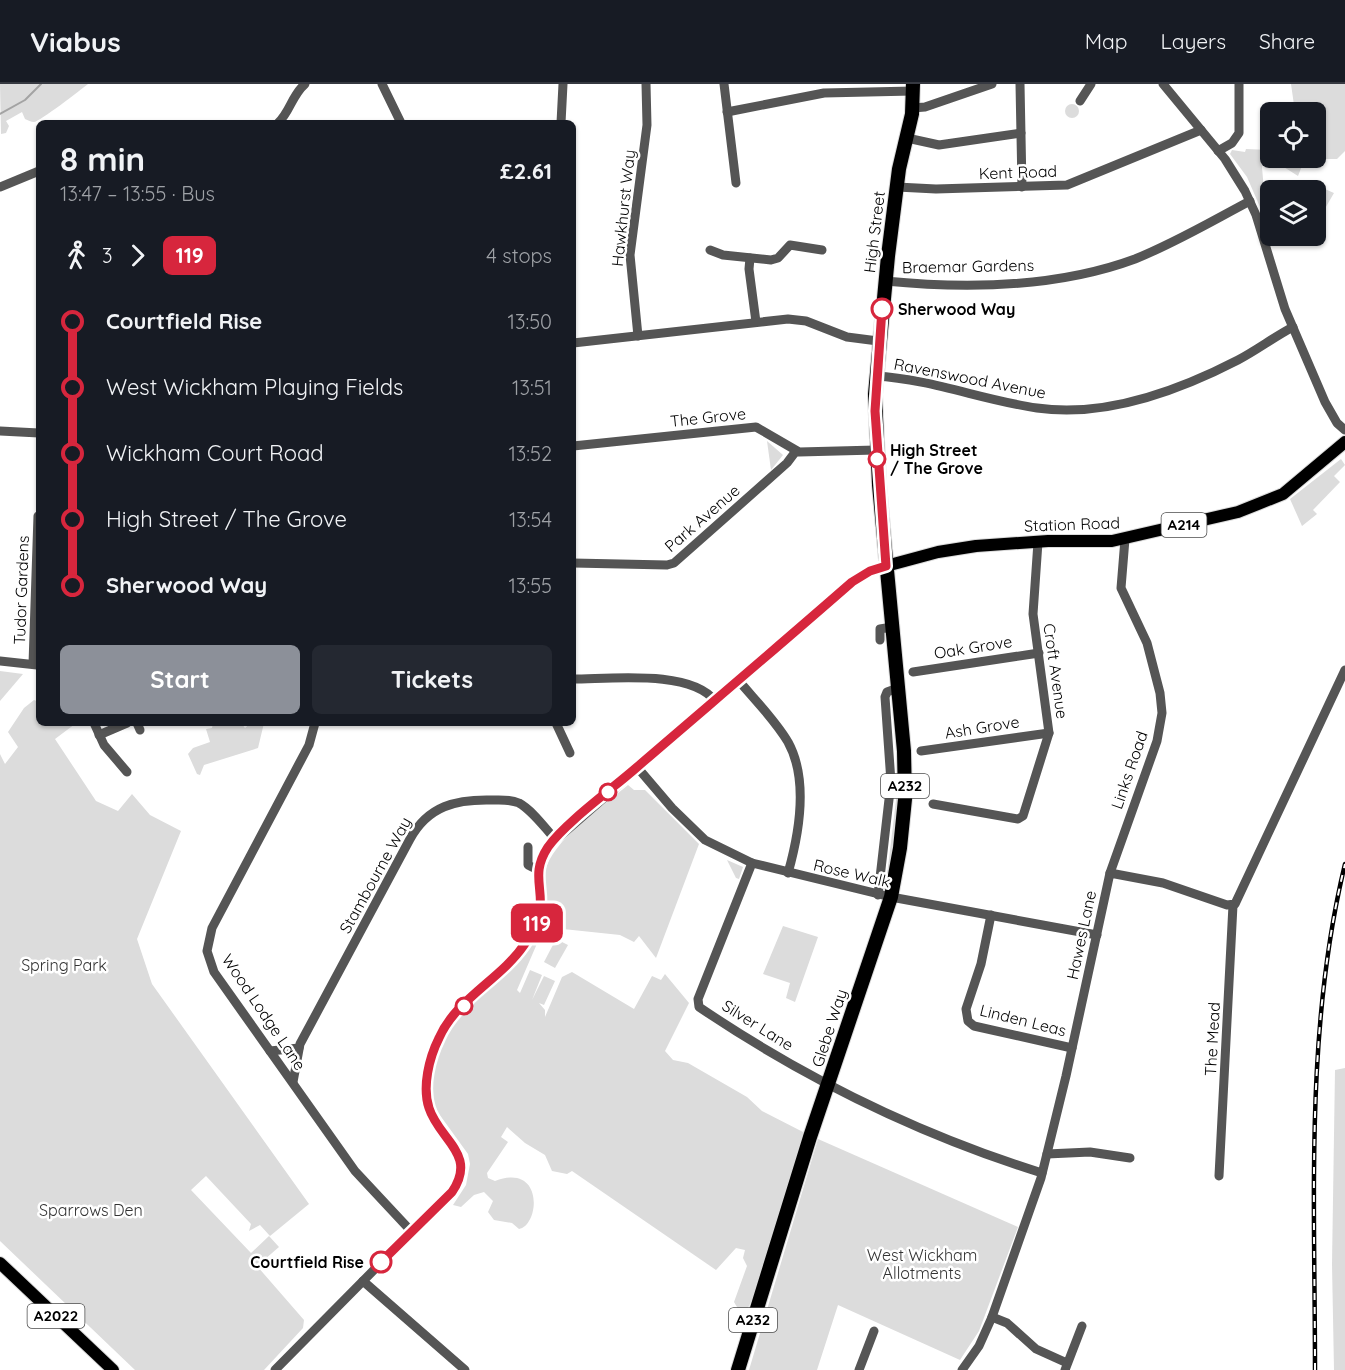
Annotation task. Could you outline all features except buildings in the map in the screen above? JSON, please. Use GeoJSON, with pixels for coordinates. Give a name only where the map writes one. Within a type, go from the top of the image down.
{"type":"FeatureCollection","features":[{"type":"Feature","properties":{"kind":"highway","name":"High Street"},"geometry":{"type":"LineString","coordinates":[[886,566],[876,450],[875,376],[897,187],[913,108],[913,87]]}},
{"type":"Feature","properties":{"kind":"highway","name":"Glebe Way"},"geometry":{"type":"LineString","coordinates":[[738,1370],[828,1085],[902,830],[898,769],[898,688],[886,566]]}},
{"type":"Feature","properties":{"kind":"main road","name":"Station Road"},"geometry":{"type":"LineString","coordinates":[[886,566],[958,548],[1038,542],[1105,542],[1125,539],[1244,510],[1274,499],[1311,474],[1345,442]]}},
{"type":"Feature","properties":{"kind":"main road","name":"A2022"},"geometry":{"type":"LineString","coordinates":[[0,1263],[113,1370]]}},
{"type":"Feature","properties":{"kind":"street"},"geometry":{"type":"LineString","coordinates":[[283,120],[293,97],[304,84]]}},
{"type":"Feature","properties":{"kind":"street"},"geometry":{"type":"LineString","coordinates":[[382,84],[400,120]]}},
{"type":"Feature","properties":{"kind":"street"},"geometry":{"type":"LineString","coordinates":[[561,120],[563,84]]}},
{"type":"Feature","properties":{"kind":"street","name":"Hawkhurst Way"},"geometry":{"type":"LineString","coordinates":[[638,336],[630,255],[647,125],[646,84]]}},
{"type":"Feature","properties":{"kind":"street"},"geometry":{"type":"LineString","coordinates":[[724,84],[736,183]]}},
{"type":"Feature","properties":{"kind":"street"},"geometry":{"type":"LineString","coordinates":[[913,108],[925,107],[992,84]]}},
{"type":"Feature","properties":{"kind":"street"},"geometry":{"type":"LineString","coordinates":[[1020,84],[1022,188]]}},
{"type":"Feature","properties":{"kind":"street"},"geometry":{"type":"LineString","coordinates":[[1080,101],[1091,84]]}},
{"type":"Feature","properties":{"kind":"street"},"geometry":{"type":"LineString","coordinates":[[1163,84],[1237,176],[1250,201],[1278,289],[1293,327],[1328,407],[1337,423],[1345,430]]}},
{"type":"Feature","properties":{"kind":"street"},"geometry":{"type":"LineString","coordinates":[[1218,151],[1232,143],[1239,134],[1239,84]]}},
{"type":"Feature","properties":{"kind":"street"},"geometry":{"type":"LineString","coordinates":[[727,112],[815,95],[913,87]]}},
{"type":"Feature","properties":{"kind":"street","name":"Kent Road"},"geometry":{"type":"LineString","coordinates":[[897,187],[1022,188],[1072,184],[1201,130]]}},
{"type":"Feature","properties":{"kind":"street"},"geometry":{"type":"LineString","coordinates":[[907,138],[939,145],[1021,133]]}},
{"type":"Feature","properties":{"kind":"street"},"geometry":{"type":"LineString","coordinates":[[0,187],[36,172]]}},
{"type":"Feature","properties":{"kind":"street","name":"Braemar Gardens"},"geometry":{"type":"LineString","coordinates":[[885,281],[1014,284],[1094,271],[1149,253],[1250,201]]}},
{"type":"Feature","properties":{"kind":"street"},"geometry":{"type":"LineString","coordinates":[[710,250],[723,255],[775,260],[790,245],[822,250]]}},
{"type":"Feature","properties":{"kind":"street"},"geometry":{"type":"LineString","coordinates":[[750,258],[749,269],[756,322]]}},
{"type":"Feature","properties":{"kind":"street"},"geometry":{"type":"LineString","coordinates":[[576,343],[756,322],[800,320],[847,337],[878,341]]}},
{"type":"Feature","properties":{"kind":"street","name":"Ravenswood Avenue"},"geometry":{"type":"LineString","coordinates":[[875,376],[928,382],[1035,408],[1090,409],[1142,398],[1176,387],[1235,361],[1293,327]]}},
{"type":"Feature","properties":{"kind":"street","name":"The Grove"},"geometry":{"type":"LineString","coordinates":[[576,446],[756,427],[796,451]]}},
{"type":"Feature","properties":{"kind":"street"},"geometry":{"type":"LineString","coordinates":[[0,431],[36,433]]}},
{"type":"Feature","properties":{"kind":"street"},"geometry":{"type":"LineString","coordinates":[[796,451],[876,450]]}},
{"type":"Feature","properties":{"kind":"street","name":"Park Avenue"},"geometry":{"type":"LineString","coordinates":[[576,563],[667,565],[674,563],[787,464],[796,451]]}},
{"type":"Feature","properties":{"kind":"street","name":"Links Road"},"geometry":{"type":"LineString","coordinates":[[1110,873],[1157,741],[1162,713],[1161,693],[1149,647],[1121,588],[1125,539]]}},
{"type":"Feature","properties":{"kind":"street","name":"Croft Avenue"},"geometry":{"type":"LineString","coordinates":[[933,804],[1022,818],[1049,733],[1033,609],[1038,542]]}},
{"type":"Feature","properties":{"kind":"street"},"geometry":{"type":"LineString","coordinates":[[275,1370],[452,1192],[460,1173],[457,1150],[434,1120],[428,1106],[427,1084],[434,1049],[449,1021],[513,959],[533,932],[540,914],[538,870],[543,856],[555,839],[852,582],[870,571],[886,566]]}},
{"type":"Feature","properties":{"kind":"street"},"geometry":{"type":"LineString","coordinates":[[880,640],[880,629],[892,627]]}},
{"type":"Feature","properties":{"kind":"street","name":"Oak Grove"},"geometry":{"type":"LineString","coordinates":[[913,672],[1039,653]]}},
{"type":"Feature","properties":{"kind":"street"},"geometry":{"type":"LineString","coordinates":[[0,661],[36,665]]}},
{"type":"Feature","properties":{"kind":"street"},"geometry":{"type":"LineString","coordinates":[[1233,905],[1239,900],[1345,670]]}},
{"type":"Feature","properties":{"kind":"street"},"geometry":{"type":"LineString","coordinates":[[576,679],[676,681],[700,689],[715,701]]}},
{"type":"Feature","properties":{"kind":"street"},"geometry":{"type":"LineString","coordinates":[[739,681],[783,735],[794,760],[799,802],[788,873]]}},
{"type":"Feature","properties":{"kind":"street"},"geometry":{"type":"LineString","coordinates":[[95,726],[108,750],[127,772]]}},
{"type":"Feature","properties":{"kind":"street"},"geometry":{"type":"LineString","coordinates":[[99,735],[121,726]]}},
{"type":"Feature","properties":{"kind":"street","name":"Wood Lodge Lane"},"geometry":{"type":"LineString","coordinates":[[314,726],[310,744],[216,919],[207,946],[214,972],[355,1171],[411,1231]]}},
{"type":"Feature","properties":{"kind":"street"},"geometry":{"type":"LineString","coordinates":[[557,726],[570,753]]}},
{"type":"Feature","properties":{"kind":"street","name":"Ash Grove"},"geometry":{"type":"LineString","coordinates":[[921,751],[1049,733]]}},
{"type":"Feature","properties":{"kind":"street","name":"Rose Walk"},"geometry":{"type":"LineString","coordinates":[[637,767],[672,808],[708,843],[752,863],[884,896],[1097,935]]}},
{"type":"Feature","properties":{"kind":"street","name":"Stambourne Way"},"geometry":{"type":"LineString","coordinates":[[293,1082],[298,1048],[412,836],[428,815],[457,801],[510,800],[526,808],[555,839]]}},
{"type":"Feature","properties":{"kind":"street"},"geometry":{"type":"LineString","coordinates":[[528,847],[528,865],[538,870]]}},
{"type":"Feature","properties":{"kind":"street","name":"Silver Lane"},"geometry":{"type":"LineString","coordinates":[[752,863],[698,1004],[828,1085],[986,1154],[1042,1173]]}},
{"type":"Feature","properties":{"kind":"street","name":"Hawes Lane"},"geometry":{"type":"LineString","coordinates":[[962,1370],[979,1346],[992,1317],[1042,1173],[1110,873],[1155,881],[1233,905]]}},
{"type":"Feature","properties":{"kind":"street","name":"The Mead"},"geometry":{"type":"LineString","coordinates":[[1219,1176],[1233,905]]}},
{"type":"Feature","properties":{"kind":"street","name":"Linden Leas"},"geometry":{"type":"LineString","coordinates":[[990,915],[981,964],[966,1010],[968,1021],[979,1027],[1072,1048]]}},
{"type":"Feature","properties":{"kind":"street"},"geometry":{"type":"LineString","coordinates":[[270,1052],[298,1048]]}},
{"type":"Feature","properties":{"kind":"street"},"geometry":{"type":"LineString","coordinates":[[1047,1154],[1090,1152],[1130,1158]]}},
{"type":"Feature","properties":{"kind":"street"},"geometry":{"type":"LineString","coordinates":[[363,1281],[465,1370]]}},
{"type":"Feature","properties":{"kind":"street"},"geometry":{"type":"LineString","coordinates":[[992,1317],[1007,1323],[1036,1349],[1066,1366],[1082,1326]]}},
{"type":"Feature","properties":{"kind":"street"},"geometry":{"type":"LineString","coordinates":[[859,1370],[874,1331]]}},
{"type":"Feature","properties":{"kind":"green space"},"geometry":{"type":"Polygon","coordinates":[[[0,84],[88,84],[39,120],[33,122],[25,119],[22,112],[6,121],[9,126],[6,133],[1,134],[0,84]]]}},
{"type":"Feature","properties":{"kind":"green space"},"geometry":{"type":"Polygon","coordinates":[[[1291,84],[1345,84],[1345,151],[1337,159],[1326,159],[1326,102],[1294,102],[1291,84]]]}},
{"type":"Feature","properties":{"kind":"green space"},"geometry":{"type":"Polygon","coordinates":[[[1072,104],[1077,106],[1079,111],[1077,116],[1072,118],[1067,116],[1065,111],[1067,106],[1072,104]]]}},
{"type":"Feature","properties":{"kind":"green space"},"geometry":{"type":"Polygon","coordinates":[[[1246,149],[1260,150],[1260,168],[1262,168],[1263,180],[1260,180],[1260,207],[1247,177],[1230,154],[1232,150],[1245,152],[1246,149]]]}},
{"type":"Feature","properties":{"kind":"green space"},"geometry":{"type":"Polygon","coordinates":[[[1285,168],[1301,168],[1298,176],[1285,168]]]}},
{"type":"Feature","properties":{"kind":"green space"},"geometry":{"type":"Polygon","coordinates":[[[1326,190],[1334,193],[1326,207],[1326,190]]]}},
{"type":"Feature","properties":{"kind":"green space"},"geometry":{"type":"Polygon","coordinates":[[[767,441],[783,455],[771,470],[767,441]]]}},
{"type":"Feature","properties":{"kind":"green space"},"geometry":{"type":"Polygon","coordinates":[[[1341,459],[1345,465],[1334,476],[1340,482],[1313,510],[1317,514],[1302,526],[1290,499],[1341,459]]]}},
{"type":"Feature","properties":{"kind":"green space"},"geometry":{"type":"Polygon","coordinates":[[[0,671],[23,674],[0,701],[0,671]]]}},
{"type":"Feature","properties":{"kind":"green space"},"geometry":{"type":"Polygon","coordinates":[[[36,701],[36,726],[72,726],[55,739],[96,801],[118,811],[132,794],[150,815],[181,831],[137,939],[152,984],[309,1204],[270,1236],[260,1225],[249,1231],[251,1224],[206,1176],[191,1190],[251,1253],[269,1236],[279,1247],[257,1266],[304,1320],[303,1328],[264,1370],[135,1370],[0,1241],[0,754],[5,764],[18,747],[8,732],[24,708],[36,701]]]}},
{"type":"Feature","properties":{"kind":"green space"},"geometry":{"type":"Polygon","coordinates":[[[212,726],[243,726],[245,728],[263,726],[258,748],[204,765],[200,775],[197,774],[188,754],[193,748],[210,742],[206,729],[212,726]]]}},
{"type":"Feature","properties":{"kind":"green space"},"geometry":{"type":"Polygon","coordinates":[[[628,785],[634,790],[645,790],[699,844],[656,958],[639,936],[634,942],[620,935],[544,927],[546,913],[544,879],[549,860],[580,824],[628,785]]]}},
{"type":"Feature","properties":{"kind":"green space"},"geometry":{"type":"Polygon","coordinates":[[[897,792],[899,792],[889,875],[887,875],[897,792]]]}},
{"type":"Feature","properties":{"kind":"green space"},"geometry":{"type":"Polygon","coordinates":[[[727,860],[743,867],[739,879],[736,878],[727,860]]]}},
{"type":"Feature","properties":{"kind":"green space"},"geometry":{"type":"Polygon","coordinates":[[[783,926],[818,937],[795,1002],[786,998],[790,983],[763,974],[783,926]]]}},
{"type":"Feature","properties":{"kind":"green space"},"geometry":{"type":"Polygon","coordinates":[[[540,929],[542,932],[517,990],[520,993],[530,970],[542,975],[532,1000],[544,976],[555,981],[544,1005],[539,1003],[545,1010],[545,1017],[562,977],[572,972],[634,1009],[652,976],[661,980],[665,974],[689,1003],[665,1051],[673,1060],[688,1063],[747,1097],[762,1111],[805,1133],[753,1298],[745,1314],[740,1312],[734,1302],[747,1266],[743,1258],[745,1250],[736,1248],[716,1270],[572,1171],[567,1174],[552,1171],[545,1155],[525,1143],[507,1127],[501,1137],[508,1142],[487,1173],[488,1178],[495,1181],[511,1177],[522,1180],[530,1187],[534,1207],[526,1225],[519,1229],[512,1223],[494,1220],[488,1212],[493,1201],[484,1192],[474,1195],[461,1207],[453,1205],[466,1185],[470,1164],[468,1154],[434,1107],[432,1082],[437,1055],[449,1027],[520,957],[540,929]]]}},
{"type":"Feature","properties":{"kind":"green space"},"geometry":{"type":"Polygon","coordinates":[[[556,939],[568,945],[555,968],[544,962],[556,939]]]}},
{"type":"Feature","properties":{"kind":"green space"},"geometry":{"type":"Polygon","coordinates":[[[1345,1068],[1345,1370],[1334,1370],[1332,1264],[1335,1070],[1345,1068]]]}},
{"type":"Feature","properties":{"kind":"green space","name":"West Wickham Allotments"},"geometry":{"type":"Polygon","coordinates":[[[818,1139],[1018,1227],[979,1331],[960,1360],[838,1305],[817,1370],[749,1370],[818,1139]]]}},
{"type":"Feature","properties":{"kind":"waterway"},"geometry":{"type":"LineString","coordinates":[[0,114],[25,100],[41,84]]}},
{"type":"Feature","properties":{"kind":"railway"},"geometry":{"type":"LineString","coordinates":[[1315,1370],[1314,1179],[1318,1052],[1323,989],[1332,926],[1345,864]]}},
{"type":"Feature","properties":{"kind":"bus line","name":"119"},"geometry":{"type":"LineString","coordinates":[[381,1262],[452,1192],[458,1181],[460,1165],[457,1150],[434,1120],[428,1106],[426,1089],[430,1062],[438,1038],[449,1021],[513,959],[533,932],[540,914],[537,888],[538,870],[548,848],[591,807],[852,582],[870,571],[886,566],[875,411],[875,376],[882,309]]}},
{"type":"Feature","properties":{"kind":"place","name":"Sherwood Way"},"geometry":{"type":"Point","coordinates":[882,309]}},
{"type":"Feature","properties":{"kind":"place","name":"High Street / The Grove"},"geometry":{"type":"Point","coordinates":[877,459]}},
{"type":"Feature","properties":{"kind":"place","name":"Courtfield Rise"},"geometry":{"type":"Point","coordinates":[381,1262]}},
{"type":"Feature","properties":{"kind":"park label","name":"Spring Park"},"geometry":{"type":"Point","coordinates":[64,965]}},
{"type":"Feature","properties":{"kind":"park label","name":"Sparrows Den"},"geometry":{"type":"Point","coordinates":[91,1210]}}]}
